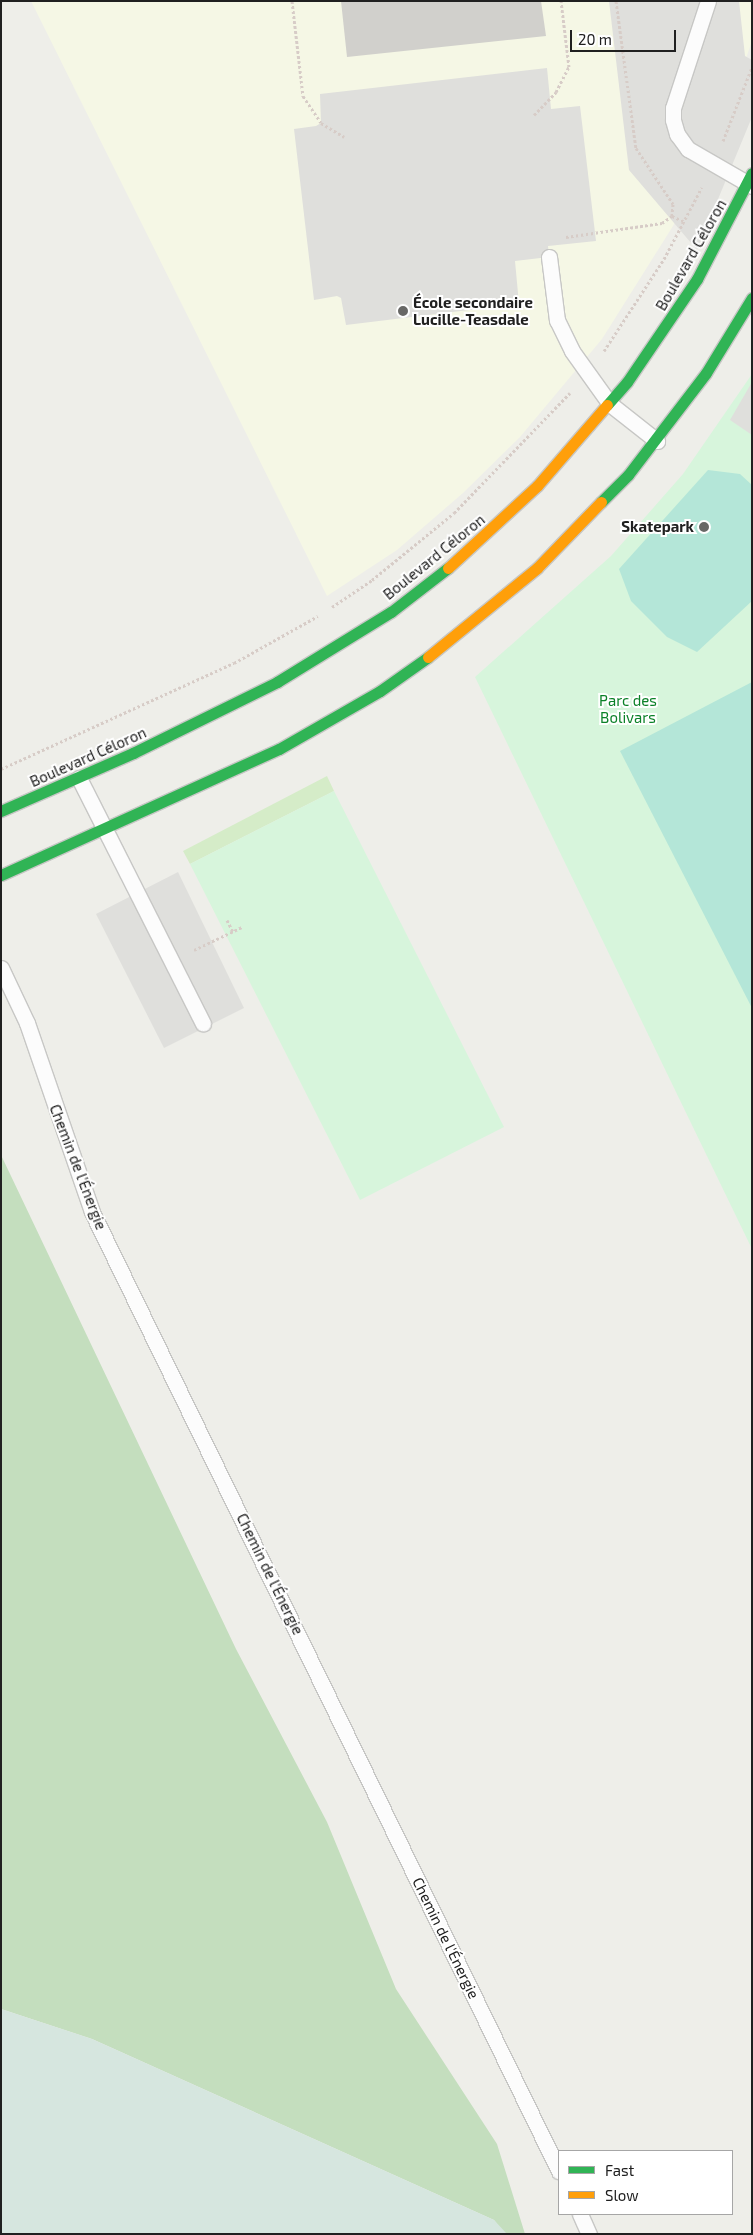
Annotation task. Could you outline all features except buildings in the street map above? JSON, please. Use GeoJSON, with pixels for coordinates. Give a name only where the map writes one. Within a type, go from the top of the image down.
{"type":"FeatureCollection","features":[{"type":"Feature","properties":{"kind":"street","name":"Boulevard Céloron"},"geometry":{"type":"LineString","coordinates":[[1,811],[79,778],[278,682],[391,612],[459,559],[514,509],[610,404],[674,316],[719,240],[750,181]]}},
{"type":"Feature","properties":{"kind":"street"},"geometry":{"type":"LineString","coordinates":[[1,875],[280,749],[345,713],[418,666],[484,616],[537,568],[599,507],[657,441],[706,373],[752,298]]}},
{"type":"Feature","properties":{"kind":"lane"},"geometry":{"type":"LineString","coordinates":[[708,1],[673,108],[673,120],[678,134],[688,149],[750,181]]}},
{"type":"Feature","properties":{"kind":"lane"},"geometry":{"type":"LineString","coordinates":[[549,257],[554,301],[562,332],[586,374],[610,404],[657,441]]}},
{"type":"Feature","properties":{"kind":"lane"},"geometry":{"type":"LineString","coordinates":[[79,778],[203,1023]]}},
{"type":"Feature","properties":{"kind":"lane","name":"Chemin de l'Énergie"},"geometry":{"type":"LineString","coordinates":[[1,968],[27,1023],[92,1212],[558,2169]]}},
{"type":"Feature","properties":{"kind":"lane"},"geometry":{"type":"LineString","coordinates":[[580,2215],[590,2234]]}},
{"type":"Feature","properties":{"kind":"path"},"geometry":{"type":"LineString","coordinates":[[292,1],[303,96],[321,122],[344,137]]}},
{"type":"Feature","properties":{"kind":"path"},"geometry":{"type":"LineString","coordinates":[[534,115],[556,92],[569,67],[561,1]]}},
{"type":"Feature","properties":{"kind":"path"},"geometry":{"type":"LineString","coordinates":[[616,1],[633,139],[636,148],[673,204],[672,216]]}},
{"type":"Feature","properties":{"kind":"path"},"geometry":{"type":"LineString","coordinates":[[732,122],[752,67]]}},
{"type":"Feature","properties":{"kind":"path","name":"Boulevard Céloron"},"geometry":{"type":"LineString","coordinates":[[599,357],[636,304],[690,211]]}},
{"type":"Feature","properties":{"kind":"path"},"geometry":{"type":"LineString","coordinates":[[672,216],[685,222]]}},
{"type":"Feature","properties":{"kind":"path"},"geometry":{"type":"LineString","coordinates":[[557,238],[662,223],[672,216]]}},
{"type":"Feature","properties":{"kind":"path","name":"Boulevard Céloron"},"geometry":{"type":"LineString","coordinates":[[330,608],[372,580],[454,513],[570,393]]}},
{"type":"Feature","properties":{"kind":"path","name":"Boulevard Céloron"},"geometry":{"type":"LineString","coordinates":[[1,769],[234,663],[323,613]]}},
{"type":"Feature","properties":{"kind":"path"},"geometry":{"type":"LineString","coordinates":[[227,920],[233,932]]}},
{"type":"Feature","properties":{"kind":"path"},"geometry":{"type":"LineString","coordinates":[[211,941],[242,927]]}},
{"type":"Feature","properties":{"kind":"shaded area","name":"École secondaire Lucille-Teasdale"},"geometry":{"type":"Polygon","coordinates":[[[31,1],[752,1],[752,41],[726,116],[698,177],[673,226],[602,339],[520,437],[463,493],[397,550],[327,596],[31,1]]]}},
{"type":"Feature","properties":{"kind":"shaded area"},"geometry":{"type":"Polygon","coordinates":[[[609,1],[739,1],[745,56],[752,60],[752,117],[697,250],[629,170],[609,1]]]}},
{"type":"Feature","properties":{"kind":"shaded area"},"geometry":{"type":"Polygon","coordinates":[[[547,68],[551,109],[580,106],[596,241],[548,246],[549,257],[515,261],[519,304],[346,325],[341,298],[337,296],[314,300],[294,129],[316,126],[321,123],[320,94],[547,68]]]}},
{"type":"Feature","properties":{"kind":"shaded area"},"geometry":{"type":"Polygon","coordinates":[[[752,382],[752,435],[730,420],[752,382]]]}},
{"type":"Feature","properties":{"kind":"shaded area"},"geometry":{"type":"Polygon","coordinates":[[[178,872],[244,1008],[164,1048],[96,914],[178,872]]]}},
{"type":"Feature","properties":{"kind":"shaded area"},"geometry":{"type":"Polygon","coordinates":[[[1,2009],[92,2039],[494,2220],[507,2234],[1,2234],[1,2009]]]}},
{"type":"Feature","properties":{"kind":"green space","name":"Parc des Bolivars"},"geometry":{"type":"Polygon","coordinates":[[[752,374],[752,1249],[475,677],[611,556],[683,474],[752,374]]]}},
{"type":"Feature","properties":{"kind":"green space","name":"Skatepark"},"geometry":{"type":"Polygon","coordinates":[[[708,470],[740,474],[752,485],[752,601],[697,652],[667,637],[631,601],[619,569],[708,470]]]}},
{"type":"Feature","properties":{"kind":"green space"},"geometry":{"type":"Polygon","coordinates":[[[752,682],[752,1008],[620,751],[752,682]]]}},
{"type":"Feature","properties":{"kind":"green space"},"geometry":{"type":"Polygon","coordinates":[[[327,776],[334,791],[190,864],[183,851],[327,776]]]}},
{"type":"Feature","properties":{"kind":"green space"},"geometry":{"type":"Polygon","coordinates":[[[334,791],[504,1127],[360,1200],[190,864],[334,791]]]}},
{"type":"Feature","properties":{"kind":"green space"},"geometry":{"type":"Polygon","coordinates":[[[1,1155],[236,1649],[327,1822],[396,1989],[497,2144],[525,2234],[505,2234],[494,2220],[92,2039],[1,2009],[1,1155]]]}},
{"type":"Feature","properties":{"kind":"traffic: fast"},"geometry":{"type":"LineString","coordinates":[[607,405],[627,382],[697,279],[752,173]]}},
{"type":"Feature","properties":{"kind":"traffic: fast"},"geometry":{"type":"LineString","coordinates":[[601,502],[628,475],[706,373],[752,298]]}},
{"type":"Feature","properties":{"kind":"traffic: fast"},"geometry":{"type":"LineString","coordinates":[[1,811],[133,753],[277,682],[391,612],[448,568]]}},
{"type":"Feature","properties":{"kind":"traffic: fast"},"geometry":{"type":"LineString","coordinates":[[1,875],[279,749],[380,691],[428,657]]}},
{"type":"Feature","properties":{"kind":"traffic: slow"},"geometry":{"type":"LineString","coordinates":[[448,568],[537,486],[607,405]]}},
{"type":"Feature","properties":{"kind":"traffic: slow"},"geometry":{"type":"LineString","coordinates":[[428,657],[537,568],[601,502]]}},
{"type":"Feature","properties":{"kind":"place","name":"École secondaire Lucille-Teasdale"},"geometry":{"type":"Point","coordinates":[403,311]}},
{"type":"Feature","properties":{"kind":"place","name":"Skatepark"},"geometry":{"type":"Point","coordinates":[704,527]}}]}
